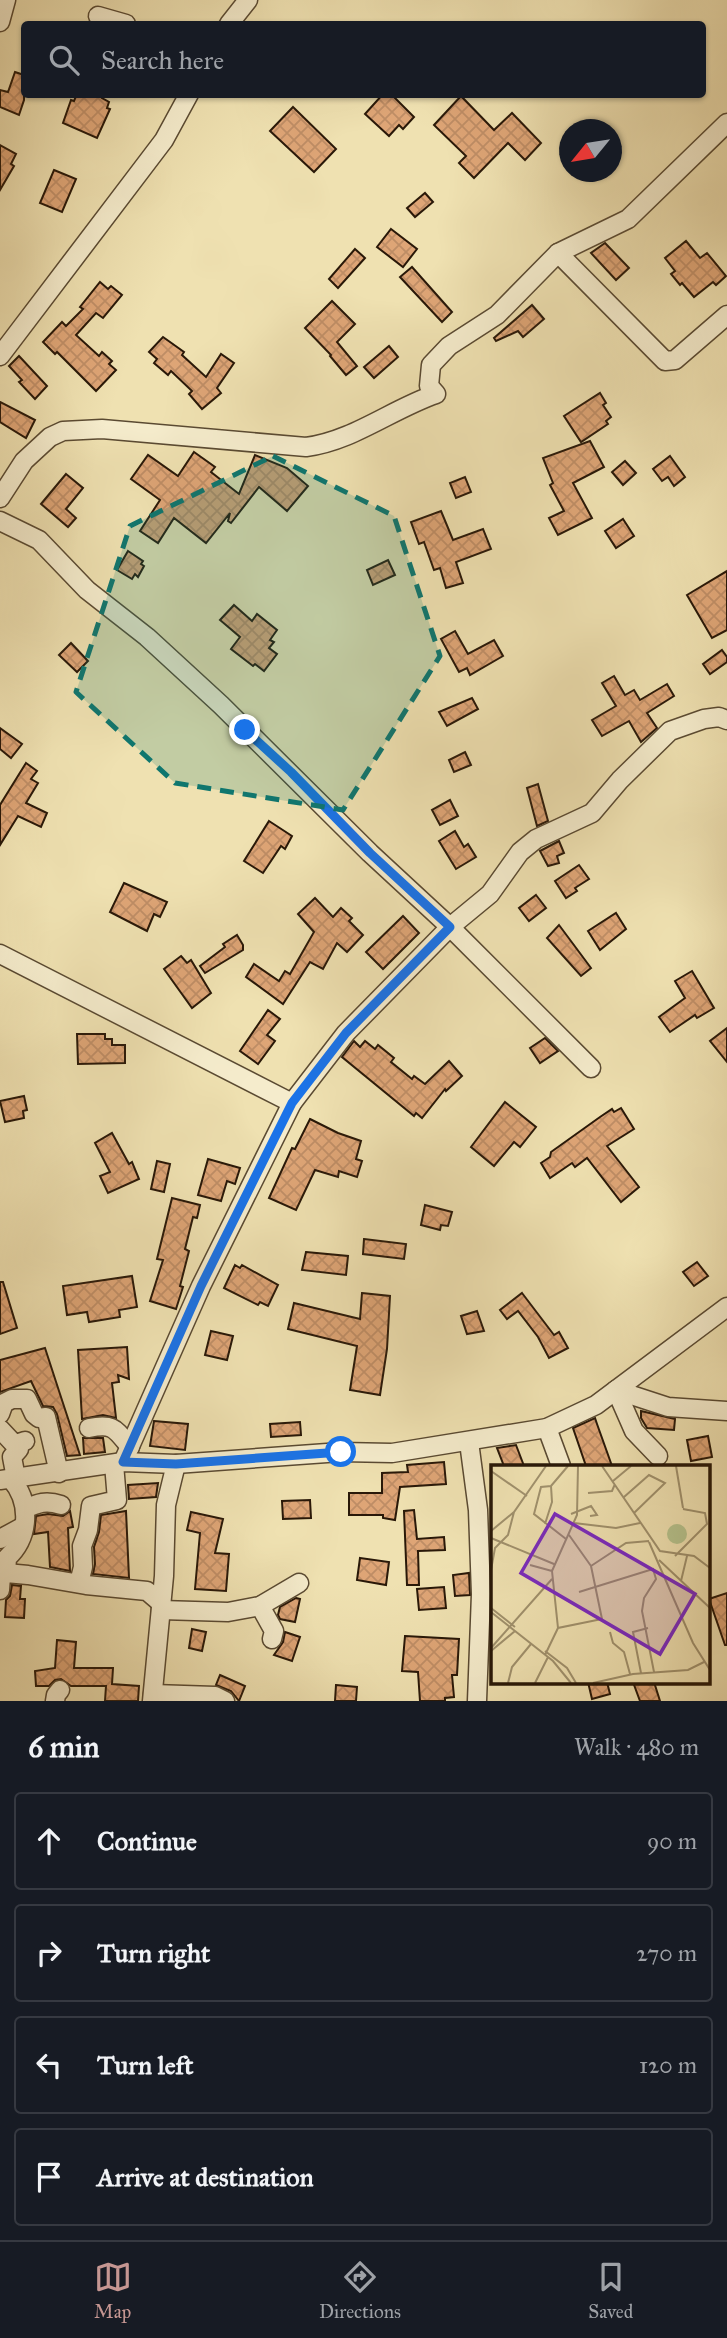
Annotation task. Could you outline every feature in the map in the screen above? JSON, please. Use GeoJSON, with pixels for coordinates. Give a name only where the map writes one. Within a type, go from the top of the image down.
{"type":"FeatureCollection","features":[{"type":"Feature","properties":{"kind":"street"},"geometry":{"type":"LineString","coordinates":[[0,22],[6,0]]}},
{"type":"Feature","properties":{"kind":"street"},"geometry":{"type":"LineString","coordinates":[[231,21],[248,0]]}},
{"type":"Feature","properties":{"kind":"street"},"geometry":{"type":"LineString","coordinates":[[98,16],[116,21]]}},
{"type":"Feature","properties":{"kind":"street"},"geometry":{"type":"LineString","coordinates":[[0,356],[163,140],[187,98]]}},
{"type":"Feature","properties":{"kind":"street"},"geometry":{"type":"LineString","coordinates":[[0,498],[24,461],[50,437],[63,431],[102,429],[306,447],[339,440],[412,402],[436,394],[429,386],[431,365],[435,359],[449,346],[497,315],[558,253],[628,219],[727,123]]}},
{"type":"Feature","properties":{"kind":"street"},"geometry":{"type":"LineString","coordinates":[[558,253],[665,360],[676,360],[727,315]]}},
{"type":"Feature","properties":{"kind":"street"},"geometry":{"type":"LineString","coordinates":[[0,521],[39,540],[87,590],[147,637],[291,772],[370,853],[450,927],[591,1068]]}},
{"type":"Feature","properties":{"kind":"street"},"geometry":{"type":"LineString","coordinates":[[79,1583],[83,1567],[82,1546],[88,1530],[91,1506],[117,1500],[123,1458],[201,1286],[292,1103],[346,1033],[450,927],[490,894],[520,852],[536,839],[592,813],[620,780],[670,731],[704,719],[727,707]]}},
{"type":"Feature","properties":{"kind":"street"},"geometry":{"type":"LineString","coordinates":[[704,719],[719,717],[727,720]]}},
{"type":"Feature","properties":{"kind":"street"},"geometry":{"type":"LineString","coordinates":[[0,954],[292,1103]]}},
{"type":"Feature","properties":{"kind":"street"},"geometry":{"type":"LineString","coordinates":[[9,1479],[59,1473],[123,1458],[176,1464],[341,1452],[392,1454],[547,1428],[596,1405],[727,1307]]}},
{"type":"Feature","properties":{"kind":"street"},"geometry":{"type":"LineString","coordinates":[[617,1390],[667,1407],[727,1411]]}},
{"type":"Feature","properties":{"kind":"street"},"geometry":{"type":"LineString","coordinates":[[617,1390],[634,1431],[658,1456]]}},
{"type":"Feature","properties":{"kind":"street"},"geometry":{"type":"LineString","coordinates":[[0,1414],[4,1403],[12,1399],[27,1399],[34,1414],[39,1418],[47,1416],[59,1473]]}},
{"type":"Feature","properties":{"kind":"street"},"geometry":{"type":"LineString","coordinates":[[89,1428],[104,1425],[114,1428],[123,1458]]}},
{"type":"Feature","properties":{"kind":"street"},"geometry":{"type":"LineString","coordinates":[[547,1428],[562,1465]]}},
{"type":"Feature","properties":{"kind":"street"},"geometry":{"type":"LineString","coordinates":[[0,1429],[15,1445],[22,1442],[12,1457],[9,1479],[24,1497],[24,1518],[15,1550],[3,1569],[79,1583],[147,1591],[161,1606],[228,1612],[260,1606],[299,1583]]}},
{"type":"Feature","properties":{"kind":"street"},"geometry":{"type":"LineString","coordinates":[[469,1442],[478,1510],[481,1594],[477,1701]]}},
{"type":"Feature","properties":{"kind":"street"},"geometry":{"type":"LineString","coordinates":[[176,1464],[166,1505],[161,1606],[152,1698],[215,1696],[225,1700]]}},
{"type":"Feature","properties":{"kind":"street"},"geometry":{"type":"LineString","coordinates":[[0,1539],[15,1533],[24,1518],[40,1502],[61,1505]]}},
{"type":"Feature","properties":{"kind":"street"},"geometry":{"type":"LineString","coordinates":[[260,1606],[274,1631],[272,1639]]}},
{"type":"Feature","properties":{"kind":"highlighted area"},"geometry":{"type":"Polygon","coordinates":[[[273,456],[394,516],[440,656],[343,810],[175,783],[76,692],[130,526],[273,456]]]}},
{"type":"Feature","properties":{"kind":"building"},"geometry":{"type":"Polygon","coordinates":[[[15,72],[21,74],[21,98],[24,100],[19,115],[0,107],[0,90],[8,92],[15,72]]]}},
{"type":"Feature","properties":{"kind":"building"},"geometry":{"type":"Polygon","coordinates":[[[75,98],[102,98],[109,102],[107,108],[110,109],[97,138],[63,123],[71,100],[74,101],[75,98]]]}},
{"type":"Feature","properties":{"kind":"building"},"geometry":{"type":"Polygon","coordinates":[[[379,98],[395,98],[414,117],[403,129],[399,125],[389,136],[365,114],[379,98]]]}},
{"type":"Feature","properties":{"kind":"building"},"geometry":{"type":"Polygon","coordinates":[[[459,98],[463,98],[494,130],[512,113],[541,143],[525,160],[508,143],[474,178],[459,163],[466,156],[434,125],[459,98]]]}},
{"type":"Feature","properties":{"kind":"building"},"geometry":{"type":"Polygon","coordinates":[[[293,107],[336,149],[314,172],[270,131],[293,107]]]}},
{"type":"Feature","properties":{"kind":"building"},"geometry":{"type":"Polygon","coordinates":[[[0,145],[16,154],[11,164],[14,166],[0,190],[0,145]]]}},
{"type":"Feature","properties":{"kind":"building"},"geometry":{"type":"Polygon","coordinates":[[[54,170],[76,179],[62,212],[40,203],[54,170]]]}},
{"type":"Feature","properties":{"kind":"building"},"geometry":{"type":"Polygon","coordinates":[[[425,193],[433,202],[415,217],[407,208],[425,193]]]}},
{"type":"Feature","properties":{"kind":"building"},"geometry":{"type":"Polygon","coordinates":[[[391,229],[417,249],[403,267],[377,247],[391,229]]]}},
{"type":"Feature","properties":{"kind":"building"},"geometry":{"type":"Polygon","coordinates":[[[686,241],[700,258],[707,253],[726,276],[716,285],[713,282],[694,297],[671,274],[675,271],[665,258],[686,241]]]}},
{"type":"Feature","properties":{"kind":"building"},"geometry":{"type":"Polygon","coordinates":[[[605,243],[629,268],[616,280],[591,253],[605,243]]]}},
{"type":"Feature","properties":{"kind":"building"},"geometry":{"type":"Polygon","coordinates":[[[355,249],[365,258],[338,288],[329,279],[355,249]]]}},
{"type":"Feature","properties":{"kind":"building"},"geometry":{"type":"Polygon","coordinates":[[[412,267],[452,312],[442,322],[400,277],[412,267]]]}},
{"type":"Feature","properties":{"kind":"building"},"geometry":{"type":"Polygon","coordinates":[[[100,282],[108,289],[111,286],[122,295],[103,318],[96,313],[76,335],[99,356],[102,352],[112,361],[109,364],[116,370],[96,391],[57,352],[55,354],[43,342],[62,322],[66,326],[83,309],[80,307],[100,282]]]}},
{"type":"Feature","properties":{"kind":"building"},"geometry":{"type":"Polygon","coordinates":[[[332,301],[355,324],[337,342],[357,366],[346,375],[305,328],[332,301]]]}},
{"type":"Feature","properties":{"kind":"building"},"geometry":{"type":"Polygon","coordinates":[[[532,305],[544,319],[523,337],[518,331],[496,341],[494,338],[532,305]]]}},
{"type":"Feature","properties":{"kind":"building"},"geometry":{"type":"Polygon","coordinates":[[[163,337],[184,352],[182,355],[206,377],[221,354],[234,363],[217,388],[221,393],[202,409],[189,394],[192,391],[171,371],[168,375],[154,363],[157,359],[149,352],[163,337]]]}},
{"type":"Feature","properties":{"kind":"building"},"geometry":{"type":"Polygon","coordinates":[[[389,346],[398,357],[374,378],[364,367],[389,346]]]}},
{"type":"Feature","properties":{"kind":"building"},"geometry":{"type":"Polygon","coordinates":[[[19,356],[47,386],[35,399],[9,366],[19,356]]]}},
{"type":"Feature","properties":{"kind":"building"},"geometry":{"type":"Polygon","coordinates":[[[600,393],[606,403],[603,405],[611,417],[606,421],[608,424],[581,442],[564,416],[600,393]]]}},
{"type":"Feature","properties":{"kind":"building"},"geometry":{"type":"Polygon","coordinates":[[[0,402],[35,420],[26,438],[0,422],[0,402]]]}},
{"type":"Feature","properties":{"kind":"building"},"geometry":{"type":"Polygon","coordinates":[[[590,441],[604,467],[573,483],[592,518],[558,535],[549,518],[564,511],[550,485],[553,483],[543,458],[590,441]]]}},
{"type":"Feature","properties":{"kind":"building"},"geometry":{"type":"Polygon","coordinates":[[[194,452],[215,467],[211,472],[239,494],[255,455],[287,468],[308,486],[287,511],[259,487],[231,523],[228,521],[230,513],[206,543],[174,518],[158,543],[140,531],[160,500],[131,479],[148,455],[178,476],[194,452]]]}},
{"type":"Feature","properties":{"kind":"building"},"geometry":{"type":"Polygon","coordinates":[[[670,456],[685,477],[674,486],[668,477],[662,481],[653,469],[670,456]]]}},
{"type":"Feature","properties":{"kind":"building"},"geometry":{"type":"Polygon","coordinates":[[[625,461],[636,473],[623,485],[612,472],[625,461]]]}},
{"type":"Feature","properties":{"kind":"building"},"geometry":{"type":"Polygon","coordinates":[[[66,474],[83,488],[66,509],[76,518],[68,527],[41,504],[66,474]]]}},
{"type":"Feature","properties":{"kind":"building"},"geometry":{"type":"Polygon","coordinates":[[[465,477],[471,492],[456,498],[450,483],[465,477]]]}},
{"type":"Feature","properties":{"kind":"building"},"geometry":{"type":"Polygon","coordinates":[[[441,511],[453,540],[483,529],[491,549],[456,562],[463,583],[446,588],[440,568],[434,570],[424,542],[419,544],[411,522],[441,511]]]}},
{"type":"Feature","properties":{"kind":"building"},"geometry":{"type":"Polygon","coordinates":[[[623,519],[634,536],[616,548],[605,531],[623,519]]]}},
{"type":"Feature","properties":{"kind":"building"},"geometry":{"type":"Polygon","coordinates":[[[128,551],[143,561],[141,564],[144,566],[138,577],[135,574],[132,579],[117,570],[128,551]]]}},
{"type":"Feature","properties":{"kind":"building"},"geometry":{"type":"Polygon","coordinates":[[[388,560],[395,575],[373,585],[367,570],[388,560]]]}},
{"type":"Feature","properties":{"kind":"building"},"geometry":{"type":"Polygon","coordinates":[[[727,571],[727,630],[712,638],[687,595],[727,571]]]}},
{"type":"Feature","properties":{"kind":"building"},"geometry":{"type":"Polygon","coordinates":[[[234,605],[252,621],[257,614],[277,630],[270,640],[274,642],[269,648],[277,654],[264,671],[231,649],[240,637],[220,620],[234,605]]]}},
{"type":"Feature","properties":{"kind":"building"},"geometry":{"type":"Polygon","coordinates":[[[455,631],[468,654],[494,640],[503,656],[470,675],[467,668],[459,672],[441,639],[455,631]]]}},
{"type":"Feature","properties":{"kind":"building"},"geometry":{"type":"Polygon","coordinates":[[[71,643],[88,661],[77,672],[59,655],[71,643]]]}},
{"type":"Feature","properties":{"kind":"building"},"geometry":{"type":"Polygon","coordinates":[[[722,650],[727,662],[710,674],[703,664],[722,650]]]}},
{"type":"Feature","properties":{"kind":"building"},"geometry":{"type":"Polygon","coordinates":[[[614,676],[625,695],[634,690],[640,700],[667,684],[674,696],[647,713],[657,728],[641,742],[629,721],[602,736],[592,720],[616,706],[602,683],[614,676]]]}},
{"type":"Feature","properties":{"kind":"building"},"geometry":{"type":"Polygon","coordinates":[[[472,698],[478,709],[447,726],[439,712],[472,698]]]}},
{"type":"Feature","properties":{"kind":"building"},"geometry":{"type":"Polygon","coordinates":[[[0,728],[22,744],[11,758],[0,749],[0,728]]]}},
{"type":"Feature","properties":{"kind":"building"},"geometry":{"type":"Polygon","coordinates":[[[465,752],[471,765],[454,772],[449,760],[465,752]]]}},
{"type":"Feature","properties":{"kind":"building"},"geometry":{"type":"Polygon","coordinates":[[[26,763],[37,771],[31,779],[38,783],[26,803],[47,813],[41,827],[18,816],[0,845],[0,805],[26,763]]]}},
{"type":"Feature","properties":{"kind":"building"},"geometry":{"type":"Polygon","coordinates":[[[538,784],[548,821],[537,826],[527,788],[538,784]]]}},
{"type":"Feature","properties":{"kind":"building"},"geometry":{"type":"Polygon","coordinates":[[[450,800],[458,816],[440,825],[432,810],[450,800]]]}},
{"type":"Feature","properties":{"kind":"building"},"geometry":{"type":"Polygon","coordinates":[[[269,821],[292,836],[285,849],[281,846],[263,873],[244,861],[269,821]]]}},
{"type":"Feature","properties":{"kind":"building"},"geometry":{"type":"Polygon","coordinates":[[[455,831],[464,847],[468,844],[476,857],[456,869],[439,841],[455,831]]]}},
{"type":"Feature","properties":{"kind":"building"},"geometry":{"type":"Polygon","coordinates":[[[559,841],[564,853],[557,856],[559,863],[548,866],[540,851],[559,841]]]}},
{"type":"Feature","properties":{"kind":"building"},"geometry":{"type":"Polygon","coordinates":[[[579,865],[589,879],[566,898],[555,881],[579,865]]]}},
{"type":"Feature","properties":{"kind":"building"},"geometry":{"type":"Polygon","coordinates":[[[124,883],[167,902],[160,917],[154,914],[147,931],[110,912],[124,883]]]}},
{"type":"Feature","properties":{"kind":"building"},"geometry":{"type":"Polygon","coordinates":[[[536,895],[546,908],[529,921],[519,908],[536,895]]]}},
{"type":"Feature","properties":{"kind":"building"},"geometry":{"type":"Polygon","coordinates":[[[315,898],[333,917],[341,908],[352,918],[349,921],[363,935],[347,952],[337,943],[323,969],[310,962],[283,1004],[246,977],[254,964],[279,981],[285,971],[290,974],[314,932],[298,914],[315,898]]]}},
{"type":"Feature","properties":{"kind":"building"},"geometry":{"type":"Polygon","coordinates":[[[616,913],[626,929],[600,950],[588,931],[616,913]]]}},
{"type":"Feature","properties":{"kind":"building"},"geometry":{"type":"Polygon","coordinates":[[[403,916],[419,933],[383,969],[366,952],[403,916]]]}},
{"type":"Feature","properties":{"kind":"building"},"geometry":{"type":"Polygon","coordinates":[[[559,925],[591,968],[581,976],[547,938],[559,925]]]}},
{"type":"Feature","properties":{"kind":"building"},"geometry":{"type":"Polygon","coordinates":[[[237,935],[243,950],[205,973],[200,966],[237,935]]]}},
{"type":"Feature","properties":{"kind":"building"},"geometry":{"type":"Polygon","coordinates":[[[181,956],[187,963],[191,960],[211,993],[192,1008],[164,969],[181,956]]]}},
{"type":"Feature","properties":{"kind":"building"},"geometry":{"type":"Polygon","coordinates":[[[692,971],[714,1008],[697,1018],[695,1015],[670,1032],[659,1017],[685,998],[675,981],[692,971]]]}},
{"type":"Feature","properties":{"kind":"building"},"geometry":{"type":"Polygon","coordinates":[[[268,1010],[280,1019],[267,1035],[275,1041],[258,1064],[240,1051],[268,1010]]]}},
{"type":"Feature","properties":{"kind":"building"},"geometry":{"type":"Polygon","coordinates":[[[727,1028],[727,1062],[710,1041],[727,1028]]]}},
{"type":"Feature","properties":{"kind":"building"},"geometry":{"type":"Polygon","coordinates":[[[77,1034],[105,1034],[105,1039],[112,1039],[112,1045],[125,1045],[125,1063],[78,1064],[77,1034]]]}},
{"type":"Feature","properties":{"kind":"building"},"geometry":{"type":"Polygon","coordinates":[[[545,1038],[558,1051],[540,1063],[530,1048],[545,1038]]]}},
{"type":"Feature","properties":{"kind":"building"},"geometry":{"type":"Polygon","coordinates":[[[354,1041],[360,1047],[365,1041],[375,1049],[378,1045],[394,1058],[391,1062],[412,1079],[414,1076],[425,1084],[449,1061],[462,1076],[446,1091],[445,1089],[422,1118],[416,1113],[414,1116],[342,1057],[354,1041]]]}},
{"type":"Feature","properties":{"kind":"building"},"geometry":{"type":"Polygon","coordinates":[[[24,1096],[27,1110],[23,1111],[24,1118],[5,1122],[0,1101],[24,1096]]]}},
{"type":"Feature","properties":{"kind":"building"},"geometry":{"type":"Polygon","coordinates":[[[505,1102],[536,1127],[520,1147],[514,1142],[494,1166],[471,1147],[505,1102]]]}},
{"type":"Feature","properties":{"kind":"building"},"geometry":{"type":"Polygon","coordinates":[[[621,1108],[634,1129],[607,1146],[639,1187],[621,1202],[587,1158],[575,1167],[572,1163],[550,1178],[541,1163],[550,1157],[551,1152],[612,1109],[614,1112],[621,1108]]]}},
{"type":"Feature","properties":{"kind":"building"},"geometry":{"type":"Polygon","coordinates":[[[310,1119],[361,1141],[356,1159],[362,1161],[357,1177],[339,1171],[338,1177],[315,1170],[296,1210],[269,1198],[292,1148],[295,1149],[310,1119]]]}},
{"type":"Feature","properties":{"kind":"building"},"geometry":{"type":"Polygon","coordinates":[[[112,1133],[129,1164],[132,1162],[139,1179],[108,1193],[100,1176],[110,1172],[95,1143],[112,1133]]]}},
{"type":"Feature","properties":{"kind":"building"},"geometry":{"type":"Polygon","coordinates":[[[208,1159],[240,1168],[235,1184],[227,1181],[221,1201],[198,1195],[208,1159]]]}},
{"type":"Feature","properties":{"kind":"building"},"geometry":{"type":"Polygon","coordinates":[[[157,1161],[170,1164],[164,1192],[151,1189],[157,1161]]]}},
{"type":"Feature","properties":{"kind":"building"},"geometry":{"type":"Polygon","coordinates":[[[172,1198],[200,1205],[197,1218],[193,1217],[185,1249],[189,1251],[176,1309],[150,1301],[163,1260],[157,1259],[172,1198]]]}},
{"type":"Feature","properties":{"kind":"building"},"geometry":{"type":"Polygon","coordinates":[[[425,1205],[452,1212],[448,1226],[441,1225],[440,1230],[421,1225],[425,1205]]]}},
{"type":"Feature","properties":{"kind":"building"},"geometry":{"type":"Polygon","coordinates":[[[364,1239],[406,1244],[404,1259],[363,1254],[364,1239]]]}},
{"type":"Feature","properties":{"kind":"building"},"geometry":{"type":"Polygon","coordinates":[[[306,1252],[348,1256],[346,1275],[302,1270],[306,1252]]]}},
{"type":"Feature","properties":{"kind":"building"},"geometry":{"type":"Polygon","coordinates":[[[697,1262],[708,1276],[694,1286],[683,1272],[697,1262]]]}},
{"type":"Feature","properties":{"kind":"building"},"geometry":{"type":"Polygon","coordinates":[[[235,1265],[240,1268],[242,1265],[278,1285],[268,1306],[260,1302],[258,1305],[224,1288],[235,1265]]]}},
{"type":"Feature","properties":{"kind":"building"},"geometry":{"type":"Polygon","coordinates":[[[132,1276],[137,1307],[119,1310],[120,1317],[89,1322],[87,1312],[67,1315],[63,1286],[132,1276]]]}},
{"type":"Feature","properties":{"kind":"building"},"geometry":{"type":"Polygon","coordinates":[[[0,1282],[3,1282],[17,1328],[0,1334],[0,1282]]]}},
{"type":"Feature","properties":{"kind":"building"},"geometry":{"type":"Polygon","coordinates":[[[362,1293],[390,1296],[387,1349],[380,1395],[350,1390],[357,1346],[288,1329],[294,1303],[360,1319],[362,1293]]]}},
{"type":"Feature","properties":{"kind":"building"},"geometry":{"type":"Polygon","coordinates":[[[522,1293],[554,1335],[559,1332],[568,1348],[549,1358],[538,1337],[518,1311],[507,1319],[500,1310],[522,1293]]]}},
{"type":"Feature","properties":{"kind":"building"},"geometry":{"type":"Polygon","coordinates":[[[477,1311],[484,1331],[467,1334],[461,1316],[477,1311]]]}},
{"type":"Feature","properties":{"kind":"building"},"geometry":{"type":"Polygon","coordinates":[[[211,1331],[233,1336],[227,1360],[205,1355],[211,1331]]]}},
{"type":"Feature","properties":{"kind":"building"},"geometry":{"type":"Polygon","coordinates":[[[127,1347],[129,1379],[118,1375],[119,1382],[112,1383],[116,1418],[103,1415],[82,1419],[78,1350],[127,1347]]]}},
{"type":"Feature","properties":{"kind":"building"},"geometry":{"type":"Polygon","coordinates":[[[45,1348],[80,1455],[67,1456],[57,1414],[53,1407],[43,1406],[31,1381],[0,1392],[0,1360],[45,1348]]]}},
{"type":"Feature","properties":{"kind":"building"},"geometry":{"type":"Polygon","coordinates":[[[641,1411],[675,1419],[674,1430],[647,1428],[641,1418],[641,1411]]]}},
{"type":"Feature","properties":{"kind":"building"},"geometry":{"type":"Polygon","coordinates":[[[595,1418],[612,1465],[586,1465],[573,1428],[595,1418]]]}},
{"type":"Feature","properties":{"kind":"building"},"geometry":{"type":"Polygon","coordinates":[[[154,1421],[188,1424],[185,1450],[150,1446],[154,1421]]]}},
{"type":"Feature","properties":{"kind":"building"},"geometry":{"type":"Polygon","coordinates":[[[300,1422],[301,1435],[271,1437],[270,1424],[300,1422]]]}},
{"type":"Feature","properties":{"kind":"building"},"geometry":{"type":"Polygon","coordinates":[[[708,1436],[712,1457],[691,1461],[687,1440],[708,1436]]]}},
{"type":"Feature","properties":{"kind":"building"},"geometry":{"type":"Polygon","coordinates":[[[83,1438],[103,1438],[105,1452],[84,1454],[83,1438]]]}},
{"type":"Feature","properties":{"kind":"building"},"geometry":{"type":"Polygon","coordinates":[[[516,1445],[524,1465],[504,1465],[497,1448],[516,1445]]]}},
{"type":"Feature","properties":{"kind":"building"},"geometry":{"type":"Polygon","coordinates":[[[444,1462],[446,1484],[400,1487],[395,1520],[383,1518],[383,1515],[349,1515],[349,1493],[382,1493],[382,1473],[408,1472],[407,1465],[444,1462]]]}},
{"type":"Feature","properties":{"kind":"building"},"geometry":{"type":"Polygon","coordinates":[[[158,1483],[156,1497],[129,1499],[128,1485],[158,1483]]]}},
{"type":"Feature","properties":{"kind":"building"},"geometry":{"type":"Polygon","coordinates":[[[310,1500],[311,1518],[283,1519],[282,1501],[310,1500]]]}},
{"type":"Feature","properties":{"kind":"building"},"geometry":{"type":"Polygon","coordinates":[[[414,1510],[417,1539],[444,1537],[445,1550],[418,1551],[419,1585],[407,1585],[404,1511],[414,1510]]]}},
{"type":"Feature","properties":{"kind":"building"},"geometry":{"type":"Polygon","coordinates":[[[70,1511],[73,1527],[68,1528],[70,1571],[50,1567],[48,1532],[34,1534],[36,1516],[63,1516],[70,1511]]]}},
{"type":"Feature","properties":{"kind":"building"},"geometry":{"type":"Polygon","coordinates":[[[126,1511],[129,1578],[93,1574],[94,1547],[101,1515],[126,1511]]]}},
{"type":"Feature","properties":{"kind":"building"},"geometry":{"type":"Polygon","coordinates":[[[191,1512],[223,1519],[215,1553],[229,1554],[226,1591],[195,1589],[200,1533],[187,1530],[191,1512]]]}},
{"type":"Feature","properties":{"kind":"building"},"geometry":{"type":"Polygon","coordinates":[[[360,1558],[389,1562],[386,1585],[357,1580],[360,1558]]]}},
{"type":"Feature","properties":{"kind":"building"},"geometry":{"type":"Polygon","coordinates":[[[469,1573],[470,1595],[455,1596],[453,1575],[469,1573]]]}},
{"type":"Feature","properties":{"kind":"building"},"geometry":{"type":"Polygon","coordinates":[[[12,1585],[21,1586],[20,1599],[25,1599],[24,1618],[5,1617],[6,1600],[10,1596],[12,1585]]]}},
{"type":"Feature","properties":{"kind":"building"},"geometry":{"type":"Polygon","coordinates":[[[444,1587],[446,1608],[419,1610],[417,1589],[444,1587]]]}},
{"type":"Feature","properties":{"kind":"building"},"geometry":{"type":"Polygon","coordinates":[[[727,1593],[727,1645],[725,1645],[710,1599],[727,1593]]]}},
{"type":"Feature","properties":{"kind":"building"},"geometry":{"type":"Polygon","coordinates":[[[296,1598],[300,1599],[295,1622],[280,1619],[280,1607],[296,1598]]]}},
{"type":"Feature","properties":{"kind":"building"},"geometry":{"type":"Polygon","coordinates":[[[192,1629],[206,1632],[202,1651],[189,1648],[192,1629]]]}},
{"type":"Feature","properties":{"kind":"building"},"geometry":{"type":"Polygon","coordinates":[[[285,1632],[300,1637],[292,1661],[274,1655],[283,1642],[285,1632]]]}},
{"type":"Feature","properties":{"kind":"building"},"geometry":{"type":"Polygon","coordinates":[[[405,1636],[459,1639],[457,1675],[452,1675],[454,1697],[445,1698],[445,1701],[420,1701],[418,1672],[402,1671],[405,1636]]]}},
{"type":"Feature","properties":{"kind":"building"},"geometry":{"type":"Polygon","coordinates":[[[57,1640],[76,1642],[74,1668],[113,1668],[112,1684],[139,1686],[138,1701],[105,1701],[106,1686],[71,1686],[61,1679],[55,1680],[49,1686],[36,1686],[35,1671],[55,1668],[57,1640]]]}},
{"type":"Feature","properties":{"kind":"building"},"geometry":{"type":"Polygon","coordinates":[[[220,1675],[245,1686],[239,1701],[231,1691],[216,1685],[220,1675]]]}},
{"type":"Feature","properties":{"kind":"building"},"geometry":{"type":"Polygon","coordinates":[[[588,1684],[608,1684],[610,1694],[592,1699],[588,1684]]]}},
{"type":"Feature","properties":{"kind":"building"},"geometry":{"type":"Polygon","coordinates":[[[634,1684],[655,1684],[660,1701],[640,1701],[634,1684]]]}},
{"type":"Feature","properties":{"kind":"building"},"geometry":{"type":"Polygon","coordinates":[[[336,1685],[357,1687],[356,1701],[335,1701],[336,1685]]]}},
{"type":"Feature","properties":{"kind":"route"},"geometry":{"type":"LineString","coordinates":[[245,730],[450,927],[346,1033],[292,1103],[201,1286],[123,1462],[176,1464],[341,1452]]}}]}
